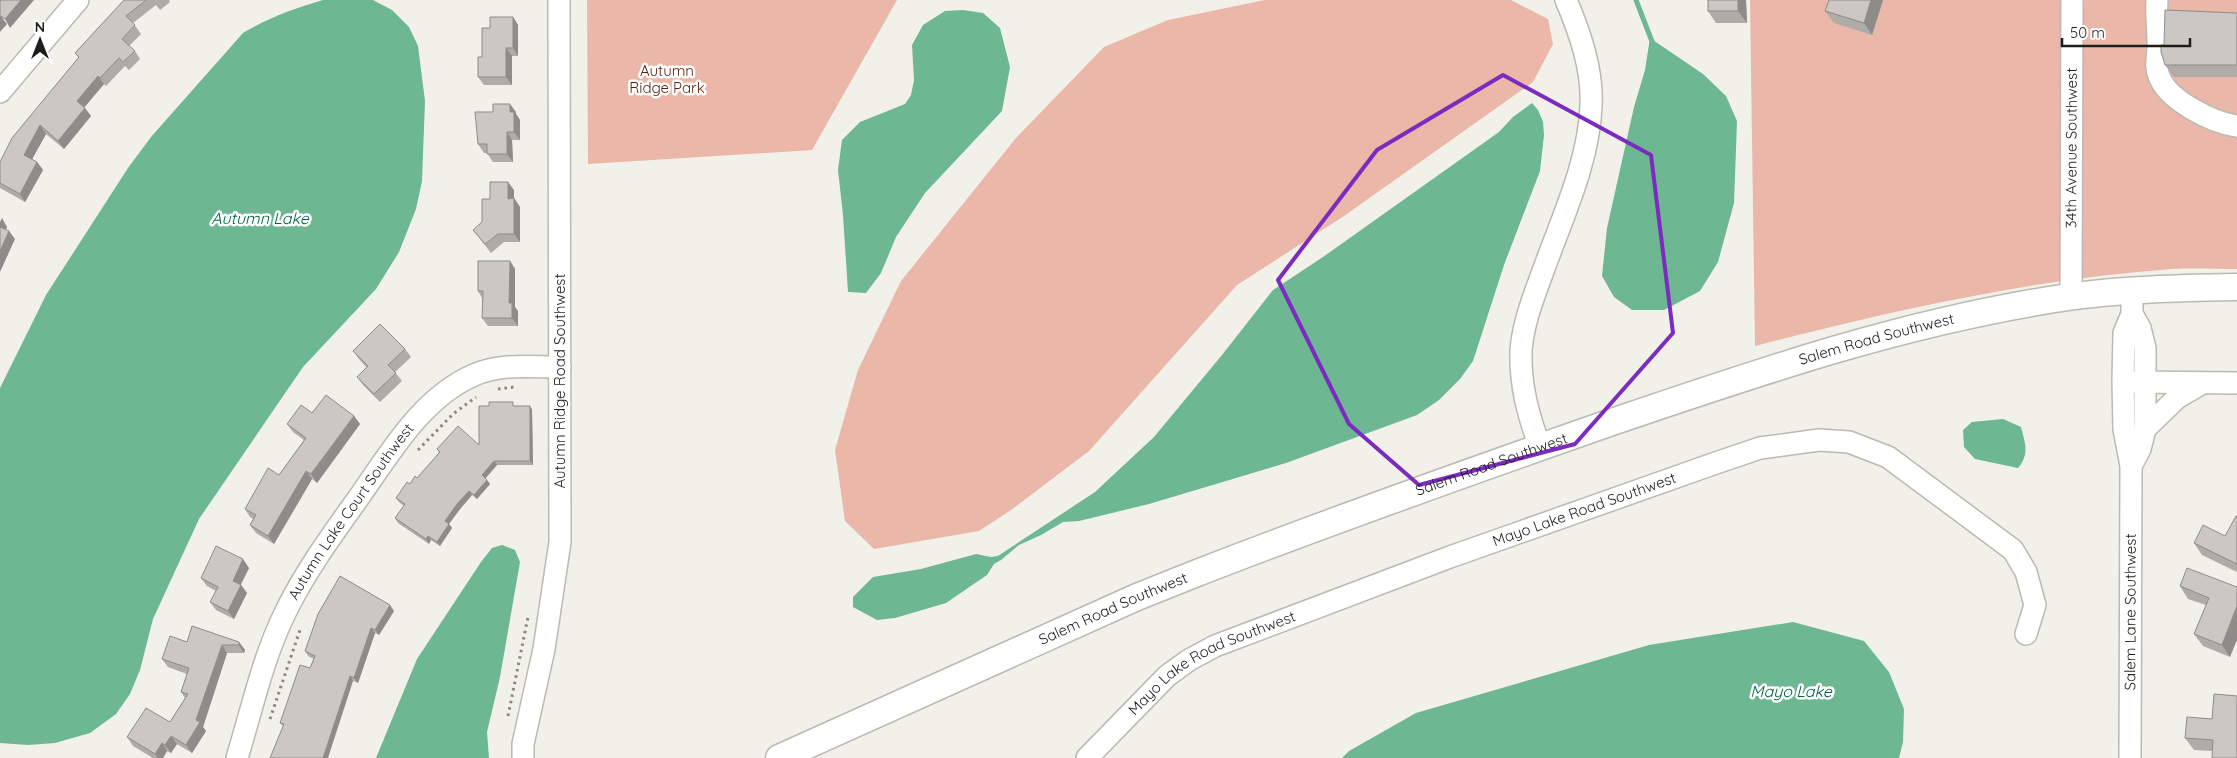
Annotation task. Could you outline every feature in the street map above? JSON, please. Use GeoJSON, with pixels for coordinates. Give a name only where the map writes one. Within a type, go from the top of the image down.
{"type":"FeatureCollection","features":[{"type":"Feature","properties":{"kind":"main road","name":"Salem Road Southwest"},"geometry":{"type":"LineString","coordinates":[[779,758],[1183,578],[1540,447],[1757,373],[1857,342],[1958,317],[2071,297],[2132,302],[2237,287]]}},
{"type":"Feature","properties":{"kind":"street"},"geometry":{"type":"LineString","coordinates":[[0,92],[78,0]]}},
{"type":"Feature","properties":{"kind":"street","name":"Autumn Ridge Road Southwest"},"geometry":{"type":"LineString","coordinates":[[522,758],[523,744],[544,649],[559,557],[559,0]]}},
{"type":"Feature","properties":{"kind":"street"},"geometry":{"type":"LineString","coordinates":[[1540,447],[1526,406],[1521,376],[1525,326],[1577,181],[1592,107],[1585,55],[1576,23],[1566,0]]}},
{"type":"Feature","properties":{"kind":"street","name":"34th Avenue Southwest"},"geometry":{"type":"LineString","coordinates":[[2071,297],[2072,0]]}},
{"type":"Feature","properties":{"kind":"street"},"geometry":{"type":"LineString","coordinates":[[2157,0],[2158,44],[2156,62],[2162,85],[2180,100],[2205,116],[2237,126]]}},
{"type":"Feature","properties":{"kind":"street","name":"Salem Lane Southwest"},"geometry":{"type":"LineString","coordinates":[[2130,758],[2132,466],[2124,428],[2123,382],[2124,333],[2132,302]]}},
{"type":"Feature","properties":{"kind":"street","name":"Salem Lane Southwest"},"geometry":{"type":"LineString","coordinates":[[2132,302],[2145,348],[2145,429],[2140,449],[2132,466]]}},
{"type":"Feature","properties":{"kind":"street","name":"Autumn Lake Court Southwest"},"geometry":{"type":"LineString","coordinates":[[237,758],[273,641],[286,611],[340,524],[417,419],[452,388],[475,374],[507,366],[560,367]]}},
{"type":"Feature","properties":{"kind":"street"},"geometry":{"type":"LineString","coordinates":[[2123,382],[2237,383]]}},
{"type":"Feature","properties":{"kind":"street"},"geometry":{"type":"LineString","coordinates":[[2145,429],[2177,398],[2201,384]]}},
{"type":"Feature","properties":{"kind":"street","name":"Mayo Lake Road Southwest"},"geometry":{"type":"LineString","coordinates":[[1087,758],[1167,676],[1188,660],[1215,646],[1450,557],[1713,464],[1760,448],[1819,440],[1849,442],[1888,457],[2013,550],[2026,572],[2035,605],[2026,634]]}},
{"type":"Feature","properties":{"kind":"path"},"geometry":{"type":"LineString","coordinates":[[496,389],[522,386]]}},
{"type":"Feature","properties":{"kind":"path"},"geometry":{"type":"LineString","coordinates":[[413,455],[453,414],[480,394]]}},
{"type":"Feature","properties":{"kind":"path"},"geometry":{"type":"LineString","coordinates":[[507,721],[513,682],[530,609]]}},
{"type":"Feature","properties":{"kind":"path"},"geometry":{"type":"LineString","coordinates":[[269,722],[303,622]]}},
{"type":"Feature","properties":{"kind":"highlighted area"},"geometry":{"type":"Polygon","coordinates":[[[1503,75],[1651,155],[1673,333],[1575,444],[1419,485],[1349,424],[1278,280],[1377,150],[1503,75]]]}},
{"type":"Feature","properties":{"kind":"green space","name":"Autumn Ridge Park"},"geometry":{"type":"Polygon","coordinates":[[[587,0],[897,0],[812,150],[588,164],[587,0]]]}},
{"type":"Feature","properties":{"kind":"green space"},"geometry":{"type":"Polygon","coordinates":[[[1265,0],[1511,0],[1548,19],[1553,44],[1533,82],[1344,216],[1237,285],[1089,451],[1011,510],[979,531],[874,549],[845,521],[835,450],[858,370],[901,281],[1016,138],[1104,47],[1168,20],[1265,0]]]}},
{"type":"Feature","properties":{"kind":"green space"},"geometry":{"type":"Polygon","coordinates":[[[1750,0],[2237,0],[2237,269],[2172,269],[2066,280],[1910,309],[1755,346],[1750,0]]]}},
{"type":"Feature","properties":{"kind":"water","name":"Autumn Lake"},"geometry":{"type":"Polygon","coordinates":[[[323,0],[373,0],[392,10],[409,27],[418,46],[425,101],[422,181],[416,209],[399,252],[376,289],[303,367],[199,519],[153,619],[140,670],[130,694],[116,714],[90,733],[55,743],[28,745],[0,743],[0,388],[46,295],[128,168],[151,137],[243,33],[282,14],[323,0]]]}},
{"type":"Feature","properties":{"kind":"water"},"geometry":{"type":"Polygon","coordinates":[[[963,10],[983,13],[1000,28],[1010,67],[1002,111],[925,193],[896,237],[881,273],[866,293],[848,292],[838,170],[842,140],[860,122],[905,104],[911,95],[914,80],[912,45],[923,25],[945,11],[963,10]]]}},
{"type":"Feature","properties":{"kind":"water"},"geometry":{"type":"Polygon","coordinates":[[[1650,38],[1703,74],[1726,96],[1737,121],[1734,203],[1718,262],[1700,291],[1664,310],[1632,310],[1614,297],[1602,276],[1607,228],[1634,107],[1645,70],[1650,38]]]}},
{"type":"Feature","properties":{"kind":"water"},"geometry":{"type":"Polygon","coordinates":[[[1532,103],[1538,110],[1543,122],[1544,135],[1540,171],[1504,265],[1473,361],[1460,379],[1439,400],[1417,415],[1286,463],[1149,504],[1079,521],[1063,522],[1019,545],[994,564],[987,575],[946,603],[895,618],[877,620],[853,607],[853,597],[873,577],[921,569],[976,554],[991,557],[998,556],[1095,492],[1154,437],[1273,290],[1323,257],[1499,132],[1513,117],[1532,103]]]}},
{"type":"Feature","properties":{"kind":"water"},"geometry":{"type":"Polygon","coordinates":[[[2003,419],[2021,427],[2025,443],[2025,453],[2022,463],[2018,468],[1975,459],[1964,447],[1963,430],[1972,422],[2003,419]]]}},
{"type":"Feature","properties":{"kind":"water"},"geometry":{"type":"Polygon","coordinates":[[[502,545],[515,550],[520,562],[500,677],[487,732],[489,758],[376,758],[417,659],[481,562],[492,548],[502,545]]]}},
{"type":"Feature","properties":{"kind":"water","name":"Mayo Lake"},"geometry":{"type":"Polygon","coordinates":[[[1793,622],[1864,641],[1889,672],[1904,709],[1903,742],[1899,758],[1342,758],[1349,751],[1416,713],[1649,645],[1793,622]]]}},
{"type":"Feature","properties":{"kind":"building"},"geometry":{"type":"Polygon","coordinates":[[[0,0],[21,0],[5,19],[0,17],[0,0]]]}},
{"type":"Feature","properties":{"kind":"building"},"geometry":{"type":"Polygon","coordinates":[[[124,0],[146,0],[126,16],[135,25],[122,39],[135,51],[123,62],[119,58],[100,78],[98,76],[77,101],[85,108],[58,141],[40,125],[24,155],[37,162],[20,194],[0,183],[0,162],[12,138],[79,57],[75,53],[124,0]]]}},
{"type":"Feature","properties":{"kind":"building"},"geometry":{"type":"Polygon","coordinates":[[[1708,0],[1738,0],[1738,11],[1708,11],[1708,0]]]}},
{"type":"Feature","properties":{"kind":"building"},"geometry":{"type":"Polygon","coordinates":[[[1829,0],[1871,0],[1864,23],[1825,11],[1829,0]]]}},
{"type":"Feature","properties":{"kind":"building"},"geometry":{"type":"Polygon","coordinates":[[[2165,10],[2237,13],[2237,65],[2165,65],[2161,45],[2164,45],[2165,10]]]}},
{"type":"Feature","properties":{"kind":"building"},"geometry":{"type":"Polygon","coordinates":[[[490,17],[513,17],[513,48],[506,48],[506,77],[478,77],[478,57],[482,57],[482,28],[490,28],[490,17]]]}},
{"type":"Feature","properties":{"kind":"building"},"geometry":{"type":"Polygon","coordinates":[[[493,104],[510,104],[510,112],[514,112],[514,132],[507,132],[507,154],[487,154],[487,144],[478,144],[475,112],[493,112],[493,104]]]}},
{"type":"Feature","properties":{"kind":"building"},"geometry":{"type":"Polygon","coordinates":[[[490,182],[508,182],[508,199],[514,198],[514,234],[498,234],[485,244],[473,230],[482,222],[482,199],[490,199],[490,182]]]}},
{"type":"Feature","properties":{"kind":"building"},"geometry":{"type":"Polygon","coordinates":[[[0,227],[9,231],[0,251],[0,227]]]}},
{"type":"Feature","properties":{"kind":"building"},"geometry":{"type":"Polygon","coordinates":[[[478,261],[510,261],[509,303],[512,303],[512,318],[482,318],[483,291],[478,291],[478,261]]]}},
{"type":"Feature","properties":{"kind":"building"},"geometry":{"type":"Polygon","coordinates":[[[380,324],[405,349],[388,365],[396,373],[374,394],[357,377],[368,366],[353,351],[380,324]]]}},
{"type":"Feature","properties":{"kind":"building"},"geometry":{"type":"Polygon","coordinates":[[[326,395],[354,416],[311,474],[306,471],[268,536],[250,525],[256,515],[245,509],[268,468],[279,475],[306,438],[287,424],[301,405],[312,413],[326,395]]]}},
{"type":"Feature","properties":{"kind":"building"},"geometry":{"type":"Polygon","coordinates":[[[489,402],[513,402],[513,406],[530,406],[530,461],[494,461],[482,475],[487,480],[474,495],[469,491],[445,521],[449,524],[437,542],[428,536],[426,539],[395,518],[405,504],[396,498],[407,482],[410,484],[415,476],[417,478],[440,452],[437,449],[458,426],[479,445],[479,406],[489,406],[489,402]]]}},
{"type":"Feature","properties":{"kind":"building"},"geometry":{"type":"Polygon","coordinates":[[[2236,516],[2237,564],[2194,543],[2203,525],[2225,536],[2236,516]]]}},
{"type":"Feature","properties":{"kind":"building"},"geometry":{"type":"Polygon","coordinates":[[[216,546],[243,559],[233,581],[241,585],[228,611],[210,602],[218,587],[201,578],[216,546]]]}},
{"type":"Feature","properties":{"kind":"building"},"geometry":{"type":"Polygon","coordinates":[[[2187,568],[2237,587],[2237,606],[2222,645],[2194,634],[2209,598],[2180,586],[2187,568]]]}},
{"type":"Feature","properties":{"kind":"building"},"geometry":{"type":"Polygon","coordinates":[[[340,576],[390,605],[375,630],[371,628],[354,678],[350,676],[323,758],[270,758],[284,724],[280,723],[300,665],[310,668],[315,656],[305,651],[318,614],[340,576]]]}},
{"type":"Feature","properties":{"kind":"building"},"geometry":{"type":"Polygon","coordinates":[[[192,626],[239,642],[239,645],[222,645],[196,720],[200,722],[186,745],[171,736],[165,745],[162,743],[155,754],[127,737],[146,708],[170,722],[188,694],[181,692],[189,668],[162,659],[170,636],[187,642],[192,626]]]}},
{"type":"Feature","properties":{"kind":"building"},"geometry":{"type":"Polygon","coordinates":[[[2214,694],[2237,696],[2237,758],[2212,758],[2213,740],[2185,738],[2187,717],[2212,719],[2214,694]]]}},
{"type":"Feature","properties":{"kind":"waterway"},"geometry":{"type":"LineString","coordinates":[[1636,0],[1653,44]]}}]}
